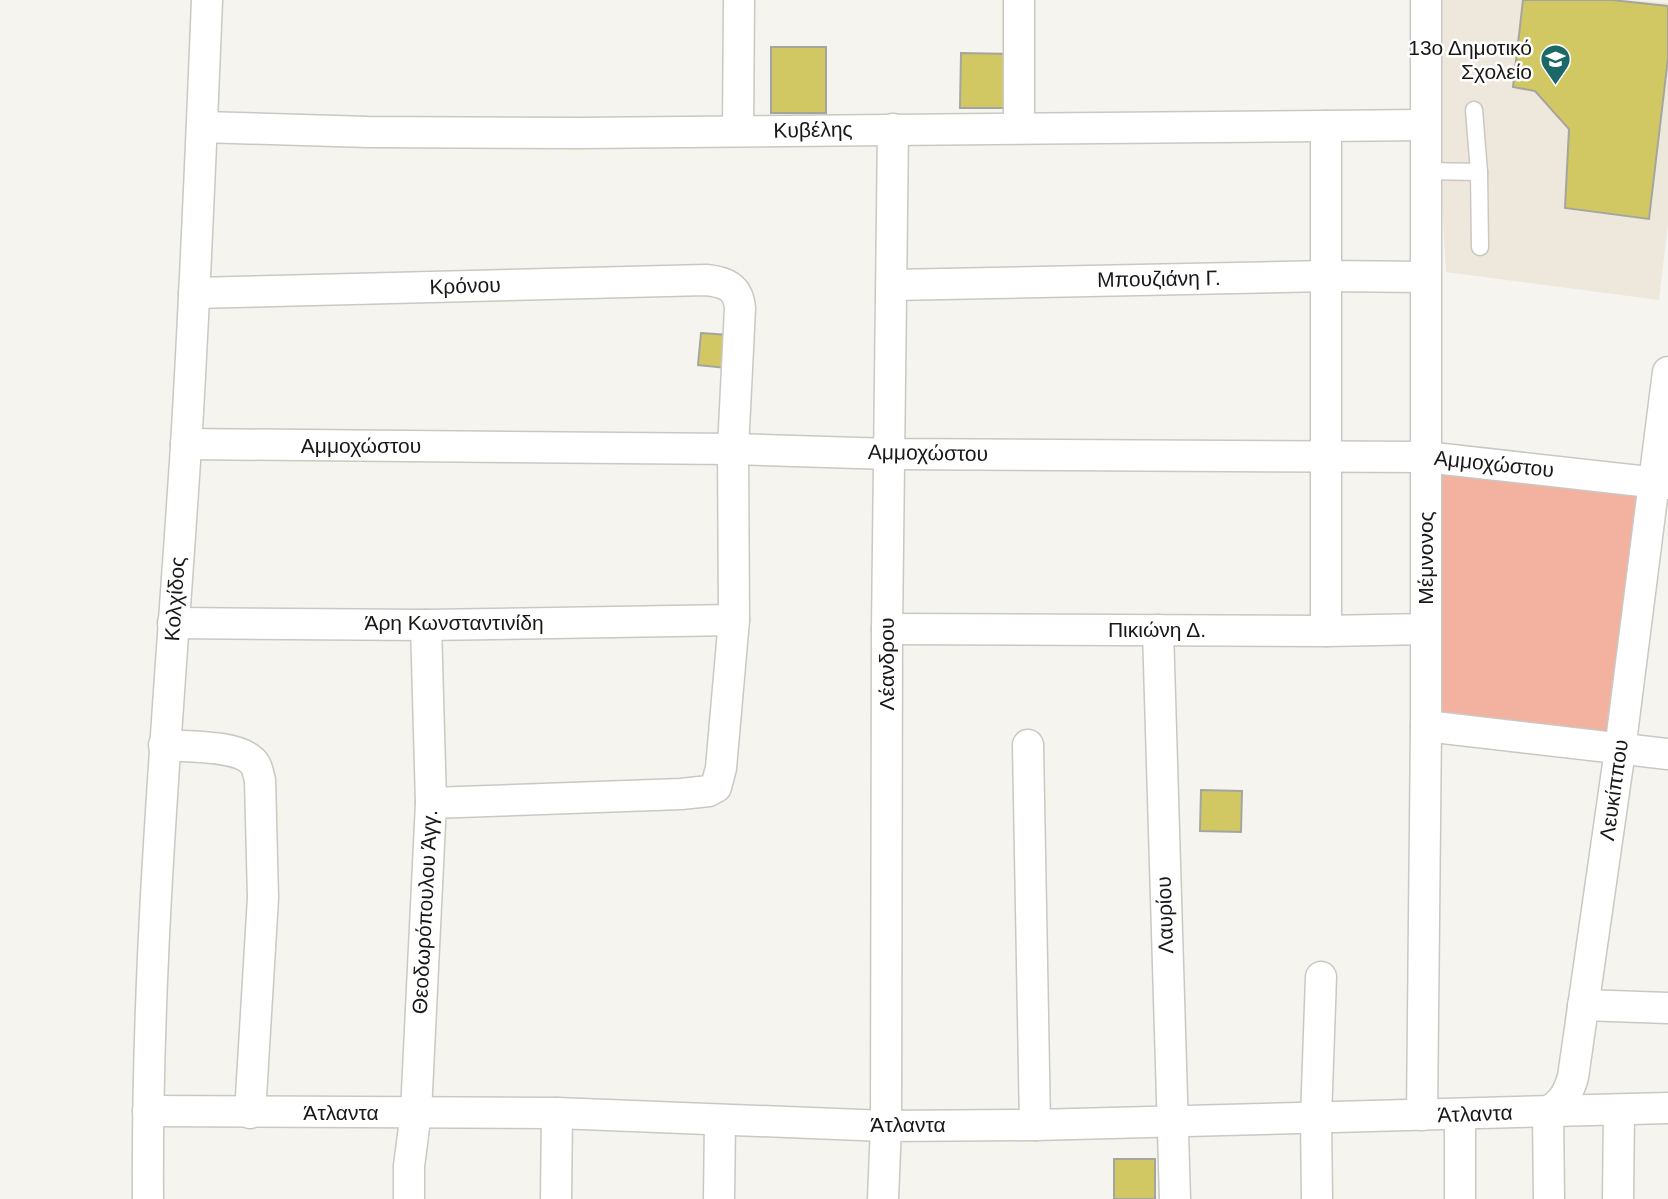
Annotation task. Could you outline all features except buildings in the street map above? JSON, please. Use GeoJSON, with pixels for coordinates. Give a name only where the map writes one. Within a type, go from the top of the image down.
{"type":"FeatureCollection","features":[{"type":"Feature","properties":{"kind":"street","name":"Κολχίδος"},"geometry":{"type":"LineString","coordinates":[[148,1199],[148,1111],[164,745],[186,444],[207,0]]}},
{"type":"Feature","properties":{"kind":"street"},"geometry":{"type":"LineString","coordinates":[[738,131],[739,0]]}},
{"type":"Feature","properties":{"kind":"street"},"geometry":{"type":"LineString","coordinates":[[1019,0],[1019,128]]}},
{"type":"Feature","properties":{"kind":"street","name":"Μέμνονος"},"geometry":{"type":"LineString","coordinates":[[1422,1115],[1426,726],[1426,0]]}},
{"type":"Feature","properties":{"kind":"street","name":"Κυβέλης"},"geometry":{"type":"LineString","coordinates":[[202,127],[408,132],[1425,125]]}},
{"type":"Feature","properties":{"kind":"street"},"geometry":{"type":"LineString","coordinates":[[1326,126],[1326,631]]}},
{"type":"Feature","properties":{"kind":"street","name":"Λέανδρου"},"geometry":{"type":"LineString","coordinates":[[883,1199],[886,1126],[887,629],[893,129]]}},
{"type":"Feature","properties":{"kind":"street","name":"Μπουζιάνη Γ."},"geometry":{"type":"LineString","coordinates":[[893,285],[1425,276]]}},
{"type":"Feature","properties":{"kind":"street","name":"Κρόνου"},"geometry":{"type":"LineString","coordinates":[[194,293],[706,280],[720,282],[735,289],[740,308],[733,449]]}},
{"type":"Feature","properties":{"kind":"street","name":"Λευκίππου"},"geometry":{"type":"LineString","coordinates":[[1548,1112],[1562,1103],[1573,1077],[1661,483],[1668,372]]}},
{"type":"Feature","properties":{"kind":"street","name":"Αμμοχώστου"},"geometry":{"type":"LineString","coordinates":[[186,444],[733,449],[890,454],[1425,457],[1661,483]]}},
{"type":"Feature","properties":{"kind":"street"},"geometry":{"type":"LineString","coordinates":[[431,803],[681,794],[709,791],[716,787],[721,768],[734,620],[733,449]]}},
{"type":"Feature","properties":{"kind":"street","name":"Άρη Κωνσταντινίδη"},"geometry":{"type":"LineString","coordinates":[[173,623],[426,625],[734,620]]}},
{"type":"Feature","properties":{"kind":"street","name":"Θεοδωρόπουλου Άγγ."},"geometry":{"type":"LineString","coordinates":[[409,1199],[409,1166],[416,1112],[431,803],[426,625]]}},
{"type":"Feature","properties":{"kind":"street","name":"Πικιώνη Δ."},"geometry":{"type":"LineString","coordinates":[[887,629],[1426,629]]}},
{"type":"Feature","properties":{"kind":"street","name":"Λαυρίου"},"geometry":{"type":"LineString","coordinates":[[1158,630],[1175,1199]]}},
{"type":"Feature","properties":{"kind":"street"},"geometry":{"type":"LineString","coordinates":[[1426,726],[1668,754]]}},
{"type":"Feature","properties":{"kind":"street"},"geometry":{"type":"LineString","coordinates":[[164,745],[226,750],[242,754],[254,762],[260,780],[263,898],[250,1113]]}},
{"type":"Feature","properties":{"kind":"street"},"geometry":{"type":"LineString","coordinates":[[1028,745],[1035,1125]]}},
{"type":"Feature","properties":{"kind":"street"},"geometry":{"type":"LineString","coordinates":[[1317,1199],[1316,1118],[1321,977]]}},
{"type":"Feature","properties":{"kind":"street"},"geometry":{"type":"LineString","coordinates":[[1583,1005],[1668,1008]]}},
{"type":"Feature","properties":{"kind":"street","name":"Άτλαντα"},"geometry":{"type":"LineString","coordinates":[[148,1111],[557,1113],[886,1126],[1035,1125],[1668,1108]]}},
{"type":"Feature","properties":{"kind":"street"},"geometry":{"type":"LineString","coordinates":[[1618,1199],[1619,1110]]}},
{"type":"Feature","properties":{"kind":"street"},"geometry":{"type":"LineString","coordinates":[[1548,1112],[1549,1199]]}},
{"type":"Feature","properties":{"kind":"street"},"geometry":{"type":"LineString","coordinates":[[556,1199],[557,1113]]}},
{"type":"Feature","properties":{"kind":"street"},"geometry":{"type":"LineString","coordinates":[[1460,1114],[1460,1199]]}},
{"type":"Feature","properties":{"kind":"street"},"geometry":{"type":"LineString","coordinates":[[719,1199],[720,1120]]}},
{"type":"Feature","properties":{"kind":"lane"},"geometry":{"type":"LineString","coordinates":[[1474,110],[1479,172],[1480,247]]}},
{"type":"Feature","properties":{"kind":"lane"},"geometry":{"type":"LineString","coordinates":[[1425,171],[1479,172]]}},
{"type":"Feature","properties":{"kind":"shaded area","name":"13ο Δημοτικό Σχολείο"},"geometry":{"type":"Polygon","coordinates":[[[1442,0],[1629,0],[1668,3],[1668,224],[1659,300],[1446,272],[1440,170],[1442,0]]]}},
{"type":"Feature","properties":{"kind":"shaded area"},"geometry":{"type":"Polygon","coordinates":[[[1425,457],[1654,482],[1620,750],[1426,726],[1425,457]]]}},
{"type":"Feature","properties":{"kind":"place","name":"13ο Δημοτικό Σχολείο"},"geometry":{"type":"Point","coordinates":[1555,87]}}]}
